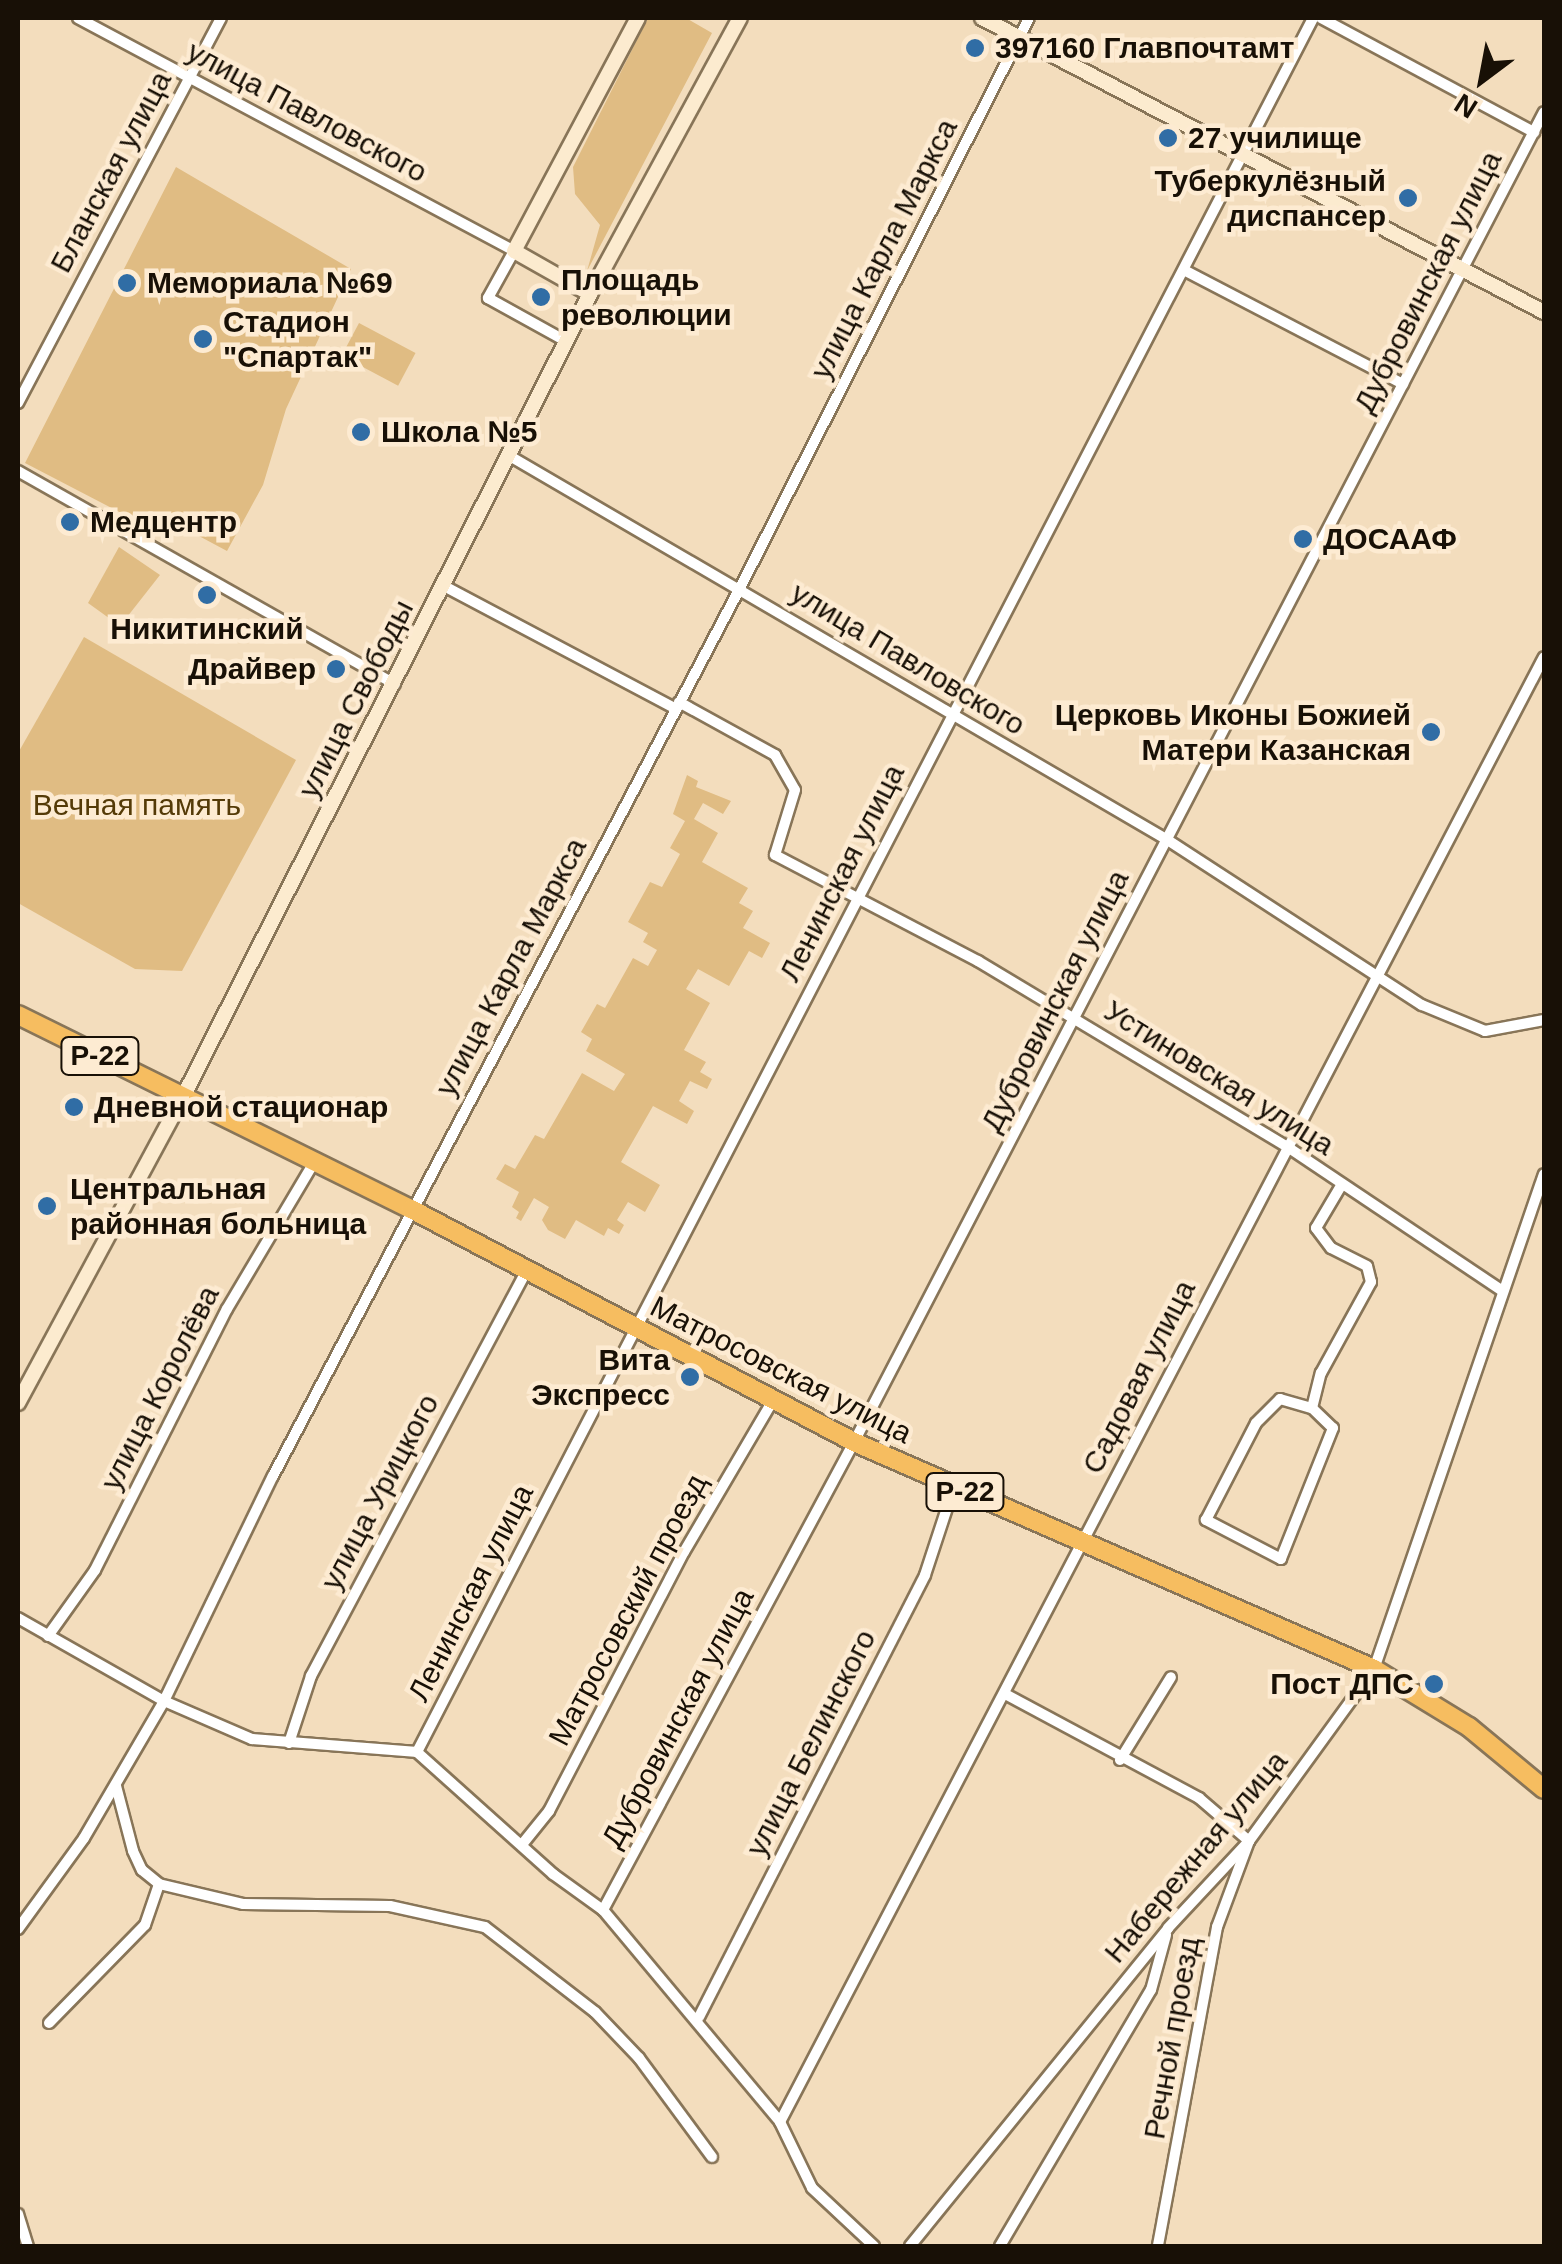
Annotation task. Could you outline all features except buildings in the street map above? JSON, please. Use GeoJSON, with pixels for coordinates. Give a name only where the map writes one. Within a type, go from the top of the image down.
{"type":"FeatureCollection","features":[{"type":"Feature","properties":{"kind":"highway","name":"Матросовская улица"},"geometry":{"type":"LineString","coordinates":[[18,1014],[411,1208],[854,1442],[1374,1670],[1422,1695],[1544,1789]]}},
{"type":"Feature","properties":{"kind":"main road"},"geometry":{"type":"LineString","coordinates":[[590,294],[514,251],[638,18]]}},
{"type":"Feature","properties":{"kind":"main road","name":"улица Свободы"},"geometry":{"type":"LineString","coordinates":[[18,1403],[184,1098],[590,294],[740,18]]}},
{"type":"Feature","properties":{"kind":"main road"},"geometry":{"type":"LineString","coordinates":[[982,18],[1544,312]]}},
{"type":"Feature","properties":{"kind":"street","name":"улица Павловского"},"geometry":{"type":"LineString","coordinates":[[78,18],[514,251]]}},
{"type":"Feature","properties":{"kind":"street","name":"Бланская улица"},"geometry":{"type":"LineString","coordinates":[[18,404],[222,18]]}},
{"type":"Feature","properties":{"kind":"street","name":"улица Карла Маркса"},"geometry":{"type":"LineString","coordinates":[[18,1929],[22,1915],[116,1786],[164,1702],[411,1208],[740,588],[1029,18]]}},
{"type":"Feature","properties":{"kind":"street","name":"Ленинская улица"},"geometry":{"type":"LineString","coordinates":[[417,1752],[635,1326],[864,896],[949,715],[1312,18]]}},
{"type":"Feature","properties":{"kind":"street"},"geometry":{"type":"LineString","coordinates":[[1321,18],[1534,132]]}},
{"type":"Feature","properties":{"kind":"street","name":"Дубровинская улица"},"geometry":{"type":"LineString","coordinates":[[603,1910],[854,1442],[1544,112]]}},
{"type":"Feature","properties":{"kind":"street"},"geometry":{"type":"LineString","coordinates":[[514,251],[488,298],[566,341]]}},
{"type":"Feature","properties":{"kind":"street"},"geometry":{"type":"LineString","coordinates":[[1184,270],[1403,384]]}},
{"type":"Feature","properties":{"kind":"street","name":"улица Павловского"},"geometry":{"type":"LineString","coordinates":[[508,455],[1166,839],[1374,974],[1469,1028],[1498,1030],[1544,1020]]}},
{"type":"Feature","properties":{"kind":"street"},"geometry":{"type":"LineString","coordinates":[[18,471],[395,684]]}},
{"type":"Feature","properties":{"kind":"street","name":"Устиновская улица"},"geometry":{"type":"LineString","coordinates":[[444,586],[775,755],[795,790],[775,855],[818,882],[864,896],[1074,1019],[1286,1146],[1503,1291]]}},
{"type":"Feature","properties":{"kind":"street","name":"Садовая улица"},"geometry":{"type":"LineString","coordinates":[[780,2122],[1007,1696],[1082,1541],[1374,974],[1544,657]]}},
{"type":"Feature","properties":{"kind":"street","name":"улица Королёва"},"geometry":{"type":"LineString","coordinates":[[48,1636],[95,1570],[227,1309],[316,1162]]}},
{"type":"Feature","properties":{"kind":"street","name":"Набережная улица"},"geometry":{"type":"LineString","coordinates":[[910,2246],[1168,1928],[1249,1842],[1374,1670],[1544,1174]]}},
{"type":"Feature","properties":{"kind":"street"},"geometry":{"type":"LineString","coordinates":[[1312,1408],[1321,1372],[1371,1282],[1367,1266],[1331,1248],[1316,1228],[1342,1184]]}},
{"type":"Feature","properties":{"kind":"street","name":"улица Урицкого"},"geometry":{"type":"LineString","coordinates":[[290,1743],[311,1676],[527,1269]]}},
{"type":"Feature","properties":{"kind":"street"},"geometry":{"type":"LineString","coordinates":[[1280,1398],[1312,1408],[1333,1428],[1332,1442],[1281,1559],[1206,1520],[1266,1407],[1280,1398]]}},
{"type":"Feature","properties":{"kind":"street","name":"Матросовский проезд"},"geometry":{"type":"LineString","coordinates":[[524,1842],[549,1811],[684,1552],[773,1400]]}},
{"type":"Feature","properties":{"kind":"street","name":"улица Белинского"},"geometry":{"type":"LineString","coordinates":[[699,2017],[925,1575],[954,1487]]}},
{"type":"Feature","properties":{"kind":"street"},"geometry":{"type":"LineString","coordinates":[[18,1618],[164,1702],[252,1740],[417,1752],[524,1842],[552,1874],[603,1910],[699,2017],[780,2122],[812,2188],[874,2246]]}},
{"type":"Feature","properties":{"kind":"street"},"geometry":{"type":"LineString","coordinates":[[1120,1760],[1170,1677]]}},
{"type":"Feature","properties":{"kind":"street"},"geometry":{"type":"LineString","coordinates":[[1007,1696],[1120,1760],[1199,1798],[1249,1842]]}},
{"type":"Feature","properties":{"kind":"street"},"geometry":{"type":"LineString","coordinates":[[116,1786],[133,1851],[160,1884],[243,1904],[390,1906],[485,1928],[595,2012],[639,2058],[712,2157]]}},
{"type":"Feature","properties":{"kind":"street","name":"Речной проезд"},"geometry":{"type":"LineString","coordinates":[[1158,2246],[1217,1927],[1249,1842]]}},
{"type":"Feature","properties":{"kind":"street"},"geometry":{"type":"LineString","coordinates":[[49,2023],[145,1925],[160,1884]]}},
{"type":"Feature","properties":{"kind":"street"},"geometry":{"type":"LineString","coordinates":[[1000,2246],[1150,1990],[1168,1928]]}},
{"type":"Feature","properties":{"kind":"street"},"geometry":{"type":"LineString","coordinates":[[18,2214],[28,2246]]}},
{"type":"Feature","properties":{"kind":"green space"},"geometry":{"type":"Polygon","coordinates":[[[648,18],[686,18],[712,33],[587,271],[600,225],[575,194],[573,167],[648,18]]]}},
{"type":"Feature","properties":{"kind":"green space","name":"Стадион \"Спартак\""},"geometry":{"type":"Polygon","coordinates":[[[176,167],[351,269],[286,409],[263,485],[227,551],[184,528],[127,516],[25,463],[176,167]]]}},
{"type":"Feature","properties":{"kind":"green space"},"geometry":{"type":"Polygon","coordinates":[[[359,323],[416,353],[398,386],[342,356],[359,323]]]}},
{"type":"Feature","properties":{"kind":"green space"},"geometry":{"type":"Polygon","coordinates":[[[119,547],[160,575],[120,626],[88,603],[119,547]]]}},
{"type":"Feature","properties":{"kind":"green space","name":"Вечная память"},"geometry":{"type":"Polygon","coordinates":[[[84,637],[296,760],[182,971],[135,969],[18,903],[18,753],[84,637]]]}},
{"type":"Feature","properties":{"kind":"green space"},"geometry":{"type":"Polygon","coordinates":[[[687,775],[698,781],[696,787],[731,801],[723,814],[703,803],[694,819],[718,833],[702,862],[748,888],[739,903],[753,911],[743,928],[770,943],[762,958],[749,951],[729,986],[698,969],[686,989],[710,1003],[684,1050],[706,1062],[700,1072],[712,1079],[707,1089],[690,1081],[679,1101],[694,1111],[687,1124],[653,1106],[621,1162],[660,1185],[645,1212],[628,1202],[617,1220],[624,1225],[619,1234],[608,1228],[604,1236],[576,1220],[565,1239],[548,1230],[542,1220],[549,1207],[534,1198],[521,1221],[516,1218],[519,1212],[512,1207],[519,1192],[496,1179],[505,1164],[515,1169],[535,1135],[544,1139],[582,1073],[614,1091],[625,1074],[586,1051],[592,1039],[581,1032],[597,1004],[605,1008],[633,958],[648,966],[657,950],[643,942],[648,933],[628,922],[650,882],[662,887],[680,854],[670,848],[685,821],[673,814],[687,775]]]}},
{"type":"Feature","properties":{"kind":"place","name":"397160 Главпочтамт"},"geometry":{"type":"Point","coordinates":[975,48]}},
{"type":"Feature","properties":{"kind":"place","name":"27 училище"},"geometry":{"type":"Point","coordinates":[1168,138]}},
{"type":"Feature","properties":{"kind":"place","name":"Туберкулёзный диспансер"},"geometry":{"type":"Point","coordinates":[1408,198]}},
{"type":"Feature","properties":{"kind":"place","name":"Мемориала №69"},"geometry":{"type":"Point","coordinates":[127,283]}},
{"type":"Feature","properties":{"kind":"place","name":"Площадь революции"},"geometry":{"type":"Point","coordinates":[541,297]}},
{"type":"Feature","properties":{"kind":"place","name":"Стадион \"Спартак\""},"geometry":{"type":"Point","coordinates":[203,339]}},
{"type":"Feature","properties":{"kind":"place","name":"Школа №5"},"geometry":{"type":"Point","coordinates":[361,432]}},
{"type":"Feature","properties":{"kind":"place","name":"Медцентр"},"geometry":{"type":"Point","coordinates":[70,522]}},
{"type":"Feature","properties":{"kind":"place","name":"ДОСААФ"},"geometry":{"type":"Point","coordinates":[1303,539]}},
{"type":"Feature","properties":{"kind":"place","name":"Никитинский"},"geometry":{"type":"Point","coordinates":[207,595]}},
{"type":"Feature","properties":{"kind":"place","name":"Драйвер"},"geometry":{"type":"Point","coordinates":[336,669]}},
{"type":"Feature","properties":{"kind":"place","name":"Церковь Иконы Божией Матери Казанская"},"geometry":{"type":"Point","coordinates":[1431,732]}},
{"type":"Feature","properties":{"kind":"place","name":"Дневной стационар"},"geometry":{"type":"Point","coordinates":[74,1107]}},
{"type":"Feature","properties":{"kind":"place","name":"Центральная районная больница"},"geometry":{"type":"Point","coordinates":[47,1206]}},
{"type":"Feature","properties":{"kind":"place","name":"Вита Экспресс"},"geometry":{"type":"Point","coordinates":[690,1377]}},
{"type":"Feature","properties":{"kind":"place","name":"Пост ДПС"},"geometry":{"type":"Point","coordinates":[1434,1684]}}]}
